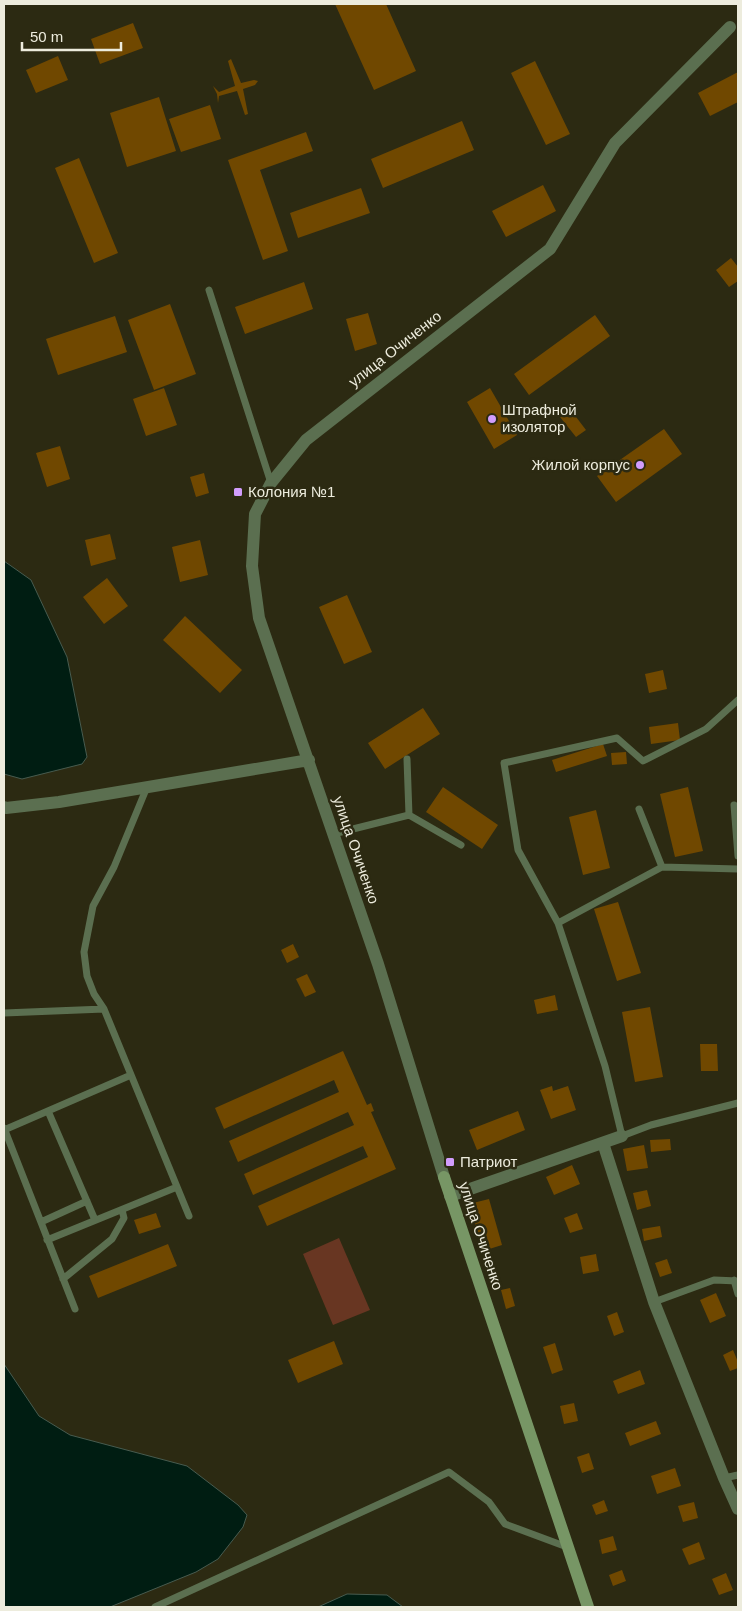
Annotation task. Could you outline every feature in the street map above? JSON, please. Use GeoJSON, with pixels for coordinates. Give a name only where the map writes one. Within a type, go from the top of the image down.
{"type":"FeatureCollection","features":[{"type":"Feature","properties":{"kind":"street","name":"улица Очиченко"},"geometry":{"type":"LineString","coordinates":[[588,1607],[450,1196],[378,964],[259,618],[252,566],[255,514],[271,484],[306,440],[550,249],[614,143],[730,27]]}},
{"type":"Feature","properties":{"kind":"street"},"geometry":{"type":"LineString","coordinates":[[4,807],[60,802],[309,760]]}},
{"type":"Feature","properties":{"kind":"street"},"geometry":{"type":"LineString","coordinates":[[450,1196],[622,1136]]}},
{"type":"Feature","properties":{"kind":"street"},"geometry":{"type":"LineString","coordinates":[[603,1143],[654,1302],[738,1509]]}},
{"type":"Feature","properties":{"kind":"lane"},"geometry":{"type":"LineString","coordinates":[[209,290],[271,484]]}},
{"type":"Feature","properties":{"kind":"lane"},"geometry":{"type":"LineString","coordinates":[[738,700],[706,729],[643,761],[617,738],[504,763],[518,850],[558,923],[605,1066],[622,1136],[651,1126],[738,1103]]}},
{"type":"Feature","properties":{"kind":"lane"},"geometry":{"type":"LineString","coordinates":[[407,759],[408,814]]}},
{"type":"Feature","properties":{"kind":"lane"},"geometry":{"type":"LineString","coordinates":[[146,787],[114,867],[93,906],[84,952],[87,976],[94,994],[104,1009],[189,1216]]}},
{"type":"Feature","properties":{"kind":"lane"},"geometry":{"type":"LineString","coordinates":[[734,805],[738,856]]}},
{"type":"Feature","properties":{"kind":"lane"},"geometry":{"type":"LineString","coordinates":[[639,809],[662,867]]}},
{"type":"Feature","properties":{"kind":"lane"},"geometry":{"type":"LineString","coordinates":[[333,834],[408,814],[461,845]]}},
{"type":"Feature","properties":{"kind":"lane"},"geometry":{"type":"LineString","coordinates":[[558,923],[662,867],[738,869]]}},
{"type":"Feature","properties":{"kind":"lane"},"geometry":{"type":"LineString","coordinates":[[4,1013],[104,1009]]}},
{"type":"Feature","properties":{"kind":"lane"},"geometry":{"type":"LineString","coordinates":[[74,1309],[4,1129],[131,1075]]}},
{"type":"Feature","properties":{"kind":"lane"},"geometry":{"type":"LineString","coordinates":[[48,1111],[95,1220]]}},
{"type":"Feature","properties":{"kind":"lane"},"geometry":{"type":"LineString","coordinates":[[48,1240],[177,1187]]}},
{"type":"Feature","properties":{"kind":"lane"},"geometry":{"type":"LineString","coordinates":[[40,1222],[87,1201]]}},
{"type":"Feature","properties":{"kind":"lane"},"geometry":{"type":"LineString","coordinates":[[63,1279],[112,1239],[124,1218],[122,1210]]}},
{"type":"Feature","properties":{"kind":"lane"},"geometry":{"type":"LineString","coordinates":[[654,1302],[714,1280],[736,1280],[738,1294]]}},
{"type":"Feature","properties":{"kind":"lane"},"geometry":{"type":"LineString","coordinates":[[155,1607],[449,1472],[489,1502],[505,1524],[567,1547]]}},
{"type":"Feature","properties":{"kind":"lane"},"geometry":{"type":"LineString","coordinates":[[724,1478],[738,1475]]}},
{"type":"Feature","properties":{"kind":"shaded area"},"geometry":{"type":"Polygon","coordinates":[[[4,561],[31,580],[67,657],[87,757],[82,764],[22,779],[4,774],[4,561]]]}},
{"type":"Feature","properties":{"kind":"shaded area"},"geometry":{"type":"Polygon","coordinates":[[[339,1238],[370,1310],[333,1325],[303,1254],[339,1238]]]}},
{"type":"Feature","properties":{"kind":"shaded area"},"geometry":{"type":"Polygon","coordinates":[[[4,1364],[39,1416],[70,1435],[187,1466],[238,1505],[247,1515],[243,1527],[218,1559],[196,1572],[110,1607],[4,1607],[4,1364]]]}},
{"type":"Feature","properties":{"kind":"shaded area"},"geometry":{"type":"Polygon","coordinates":[[[347,1594],[387,1595],[403,1607],[318,1607],[347,1594]]]}},
{"type":"Feature","properties":{"kind":"building"},"geometry":{"type":"Polygon","coordinates":[[[335,4],[386,4],[416,71],[374,90],[335,4]]]}},
{"type":"Feature","properties":{"kind":"building"},"geometry":{"type":"Polygon","coordinates":[[[133,23],[143,48],[100,64],[91,39],[133,23]]]}},
{"type":"Feature","properties":{"kind":"building"},"geometry":{"type":"Polygon","coordinates":[[[58,56],[68,80],[36,93],[26,70],[58,56]]]}},
{"type":"Feature","properties":{"kind":"building"},"geometry":{"type":"Polygon","coordinates":[[[231,59],[241,83],[258,81],[255,85],[243,89],[248,114],[245,115],[237,91],[219,96],[218,103],[217,94],[213,86],[219,92],[235,86],[228,61],[231,59]]]}},
{"type":"Feature","properties":{"kind":"building"},"geometry":{"type":"Polygon","coordinates":[[[535,61],[570,134],[546,145],[511,73],[535,61]]]}},
{"type":"Feature","properties":{"kind":"building"},"geometry":{"type":"Polygon","coordinates":[[[738,72],[738,102],[710,116],[698,93],[738,72]]]}},
{"type":"Feature","properties":{"kind":"building"},"geometry":{"type":"Polygon","coordinates":[[[159,97],[176,151],[127,167],[110,113],[159,97]]]}},
{"type":"Feature","properties":{"kind":"building"},"geometry":{"type":"Polygon","coordinates":[[[210,105],[221,139],[181,152],[169,119],[210,105]]]}},
{"type":"Feature","properties":{"kind":"building"},"geometry":{"type":"Polygon","coordinates":[[[462,121],[474,150],[383,188],[371,159],[462,121]]]}},
{"type":"Feature","properties":{"kind":"building"},"geometry":{"type":"Polygon","coordinates":[[[306,132],[313,151],[260,170],[288,251],[263,260],[228,160],[306,132]]]}},
{"type":"Feature","properties":{"kind":"building"},"geometry":{"type":"Polygon","coordinates":[[[79,158],[118,253],[94,263],[55,168],[79,158]]]}},
{"type":"Feature","properties":{"kind":"building"},"geometry":{"type":"Polygon","coordinates":[[[543,185],[556,211],[506,237],[492,211],[543,185]]]}},
{"type":"Feature","properties":{"kind":"building"},"geometry":{"type":"Polygon","coordinates":[[[361,188],[370,213],[298,238],[290,213],[361,188]]]}},
{"type":"Feature","properties":{"kind":"building"},"geometry":{"type":"Polygon","coordinates":[[[731,258],[738,267],[738,281],[729,287],[716,270],[731,258]]]}},
{"type":"Feature","properties":{"kind":"building"},"geometry":{"type":"Polygon","coordinates":[[[304,282],[313,309],[245,334],[235,307],[304,282]]]}},
{"type":"Feature","properties":{"kind":"building"},"geometry":{"type":"Polygon","coordinates":[[[170,304],[196,374],[154,390],[128,320],[170,304]]]}},
{"type":"Feature","properties":{"kind":"building"},"geometry":{"type":"Polygon","coordinates":[[[368,313],[377,344],[355,351],[346,319],[368,313]]]}},
{"type":"Feature","properties":{"kind":"building"},"geometry":{"type":"Polygon","coordinates":[[[595,315],[610,336],[529,395],[514,374],[595,315]]]}},
{"type":"Feature","properties":{"kind":"building"},"geometry":{"type":"Polygon","coordinates":[[[115,316],[127,352],[58,375],[46,339],[115,316]]]}},
{"type":"Feature","properties":{"kind":"building"},"geometry":{"type":"Polygon","coordinates":[[[164,388],[177,425],[146,436],[133,399],[164,388]]]}},
{"type":"Feature","properties":{"kind":"building","name":"Штрафной изолятор"},"geometry":{"type":"Polygon","coordinates":[[[490,388],[517,435],[494,449],[467,402],[490,388]]]}},
{"type":"Feature","properties":{"kind":"building"},"geometry":{"type":"Polygon","coordinates":[[[570,409],[586,430],[576,437],[560,417],[570,409]]]}},
{"type":"Feature","properties":{"kind":"building","name":"Жилой корпус"},"geometry":{"type":"Polygon","coordinates":[[[664,429],[682,454],[616,502],[597,476],[664,429]]]}},
{"type":"Feature","properties":{"kind":"building"},"geometry":{"type":"Polygon","coordinates":[[[60,446],[70,479],[47,487],[36,453],[60,446]]]}},
{"type":"Feature","properties":{"kind":"building"},"geometry":{"type":"Polygon","coordinates":[[[204,473],[209,493],[196,497],[190,477],[204,473]]]}},
{"type":"Feature","properties":{"kind":"building"},"geometry":{"type":"Polygon","coordinates":[[[110,534],[116,559],[91,566],[85,540],[110,534]]]}},
{"type":"Feature","properties":{"kind":"building"},"geometry":{"type":"Polygon","coordinates":[[[200,540],[208,575],[180,582],[172,547],[200,540]]]}},
{"type":"Feature","properties":{"kind":"building"},"geometry":{"type":"Polygon","coordinates":[[[107,578],[128,606],[104,624],[83,597],[107,578]]]}},
{"type":"Feature","properties":{"kind":"building"},"geometry":{"type":"Polygon","coordinates":[[[347,595],[372,652],[344,664],[319,607],[347,595]]]}},
{"type":"Feature","properties":{"kind":"building"},"geometry":{"type":"Polygon","coordinates":[[[185,616],[242,670],[220,693],[163,640],[185,616]]]}},
{"type":"Feature","properties":{"kind":"building"},"geometry":{"type":"Polygon","coordinates":[[[663,670],[667,689],[649,693],[645,674],[663,670]]]}},
{"type":"Feature","properties":{"kind":"building"},"geometry":{"type":"Polygon","coordinates":[[[423,708],[440,734],[385,769],[368,743],[423,708]]]}},
{"type":"Feature","properties":{"kind":"building"},"geometry":{"type":"Polygon","coordinates":[[[678,723],[680,740],[651,744],[649,727],[678,723]]]}},
{"type":"Feature","properties":{"kind":"building"},"geometry":{"type":"Polygon","coordinates":[[[603,744],[607,756],[556,772],[552,760],[603,744]]]}},
{"type":"Feature","properties":{"kind":"building"},"geometry":{"type":"Polygon","coordinates":[[[626,752],[627,764],[612,765],[611,753],[626,752]]]}},
{"type":"Feature","properties":{"kind":"building"},"geometry":{"type":"Polygon","coordinates":[[[443,787],[498,825],[482,849],[426,812],[443,787]]]}},
{"type":"Feature","properties":{"kind":"building"},"geometry":{"type":"Polygon","coordinates":[[[688,787],[703,851],[675,857],[660,794],[688,787]]]}},
{"type":"Feature","properties":{"kind":"building"},"geometry":{"type":"Polygon","coordinates":[[[596,810],[610,868],[583,875],[569,817],[596,810]]]}},
{"type":"Feature","properties":{"kind":"building"},"geometry":{"type":"Polygon","coordinates":[[[618,902],[641,973],[617,981],[594,909],[618,902]]]}},
{"type":"Feature","properties":{"kind":"building"},"geometry":{"type":"Polygon","coordinates":[[[293,944],[299,957],[287,963],[281,950],[293,944]]]}},
{"type":"Feature","properties":{"kind":"building"},"geometry":{"type":"Polygon","coordinates":[[[307,974],[316,992],[305,997],[296,979],[307,974]]]}},
{"type":"Feature","properties":{"kind":"building"},"geometry":{"type":"Polygon","coordinates":[[[555,995],[558,1010],[537,1014],[534,1000],[555,995]]]}},
{"type":"Feature","properties":{"kind":"building"},"geometry":{"type":"Polygon","coordinates":[[[650,1007],[663,1077],[635,1082],[622,1012],[650,1007]]]}},
{"type":"Feature","properties":{"kind":"building"},"geometry":{"type":"Polygon","coordinates":[[[700,1044],[717,1044],[718,1071],[701,1071],[700,1044]]]}},
{"type":"Feature","properties":{"kind":"building"},"geometry":{"type":"Polygon","coordinates":[[[343,1051],[367,1105],[371,1103],[374,1111],[371,1112],[396,1169],[267,1226],[258,1206],[368,1157],[363,1146],[253,1195],[244,1174],[354,1125],[348,1112],[238,1162],[229,1141],[339,1092],[334,1080],[224,1129],[215,1108],[343,1051]]]}},
{"type":"Feature","properties":{"kind":"building"},"geometry":{"type":"Polygon","coordinates":[[[552,1086],[553,1091],[568,1086],[576,1110],[551,1119],[540,1090],[552,1086]]]}},
{"type":"Feature","properties":{"kind":"building"},"geometry":{"type":"Polygon","coordinates":[[[518,1111],[525,1130],[477,1150],[469,1130],[518,1111]]]}},
{"type":"Feature","properties":{"kind":"building"},"geometry":{"type":"Polygon","coordinates":[[[670,1139],[671,1150],[651,1152],[650,1140],[670,1139]]]}},
{"type":"Feature","properties":{"kind":"building"},"geometry":{"type":"Polygon","coordinates":[[[644,1145],[648,1168],[627,1171],[623,1149],[644,1145]]]}},
{"type":"Feature","properties":{"kind":"building"},"geometry":{"type":"Polygon","coordinates":[[[572,1165],[580,1184],[554,1195],[546,1177],[572,1165]]]}},
{"type":"Feature","properties":{"kind":"building"},"geometry":{"type":"Polygon","coordinates":[[[647,1190],[651,1206],[637,1210],[633,1193],[647,1190]]]}},
{"type":"Feature","properties":{"kind":"building"},"geometry":{"type":"Polygon","coordinates":[[[489,1199],[502,1245],[483,1251],[469,1204],[489,1199]]]}},
{"type":"Feature","properties":{"kind":"building"},"geometry":{"type":"Polygon","coordinates":[[[156,1213],[161,1227],[139,1234],[134,1220],[156,1213]]]}},
{"type":"Feature","properties":{"kind":"building"},"geometry":{"type":"Polygon","coordinates":[[[577,1213],[583,1229],[570,1233],[564,1218],[577,1213]]]}},
{"type":"Feature","properties":{"kind":"building"},"geometry":{"type":"Polygon","coordinates":[[[660,1226],[662,1237],[644,1241],[642,1229],[660,1226]]]}},
{"type":"Feature","properties":{"kind":"building"},"geometry":{"type":"Polygon","coordinates":[[[168,1244],[177,1266],[98,1298],[89,1276],[168,1244]]]}},
{"type":"Feature","properties":{"kind":"building"},"geometry":{"type":"Polygon","coordinates":[[[596,1254],[599,1271],[583,1274],[580,1257],[596,1254]]]}},
{"type":"Feature","properties":{"kind":"building"},"geometry":{"type":"Polygon","coordinates":[[[667,1259],[672,1273],[660,1277],[655,1263],[667,1259]]]}},
{"type":"Feature","properties":{"kind":"building"},"geometry":{"type":"Polygon","coordinates":[[[510,1288],[515,1306],[506,1309],[501,1290],[510,1288]]]}},
{"type":"Feature","properties":{"kind":"building"},"geometry":{"type":"Polygon","coordinates":[[[716,1293],[726,1316],[710,1323],[700,1300],[716,1293]]]}},
{"type":"Feature","properties":{"kind":"building"},"geometry":{"type":"Polygon","coordinates":[[[617,1312],[624,1332],[614,1336],[607,1316],[617,1312]]]}},
{"type":"Feature","properties":{"kind":"building"},"geometry":{"type":"Polygon","coordinates":[[[334,1341],[343,1364],[298,1383],[288,1360],[334,1341]]]}},
{"type":"Feature","properties":{"kind":"building"},"geometry":{"type":"Polygon","coordinates":[[[555,1343],[563,1370],[552,1374],[543,1347],[555,1343]]]}},
{"type":"Feature","properties":{"kind":"building"},"geometry":{"type":"Polygon","coordinates":[[[733,1350],[738,1362],[738,1368],[730,1371],[723,1355],[733,1350]]]}},
{"type":"Feature","properties":{"kind":"building"},"geometry":{"type":"Polygon","coordinates":[[[640,1370],[645,1384],[618,1394],[613,1381],[640,1370]]]}},
{"type":"Feature","properties":{"kind":"building"},"geometry":{"type":"Polygon","coordinates":[[[574,1403],[578,1421],[564,1424],[560,1406],[574,1403]]]}},
{"type":"Feature","properties":{"kind":"building"},"geometry":{"type":"Polygon","coordinates":[[[656,1421],[661,1434],[630,1446],[625,1433],[656,1421]]]}},
{"type":"Feature","properties":{"kind":"building"},"geometry":{"type":"Polygon","coordinates":[[[589,1453],[594,1469],[582,1473],[577,1457],[589,1453]]]}},
{"type":"Feature","properties":{"kind":"building"},"geometry":{"type":"Polygon","coordinates":[[[675,1468],[681,1486],[657,1494],[651,1476],[675,1468]]]}},
{"type":"Feature","properties":{"kind":"building"},"geometry":{"type":"Polygon","coordinates":[[[604,1500],[608,1511],[596,1515],[592,1505],[604,1500]]]}},
{"type":"Feature","properties":{"kind":"building"},"geometry":{"type":"Polygon","coordinates":[[[694,1502],[698,1518],[683,1522],[678,1506],[694,1502]]]}},
{"type":"Feature","properties":{"kind":"building"},"geometry":{"type":"Polygon","coordinates":[[[613,1536],[617,1550],[602,1554],[599,1540],[613,1536]]]}},
{"type":"Feature","properties":{"kind":"building"},"geometry":{"type":"Polygon","coordinates":[[[699,1542],[705,1559],[689,1565],[682,1549],[699,1542]]]}},
{"type":"Feature","properties":{"kind":"building"},"geometry":{"type":"Polygon","coordinates":[[[622,1570],[626,1581],[613,1586],[609,1575],[622,1570]]]}},
{"type":"Feature","properties":{"kind":"building"},"geometry":{"type":"Polygon","coordinates":[[[726,1573],[733,1590],[719,1595],[712,1579],[726,1573]]]}},
{"type":"Feature","properties":{"kind":"place","name":"Штрафной изолятор"},"geometry":{"type":"Point","coordinates":[492,419]}},
{"type":"Feature","properties":{"kind":"place","name":"Жилой корпус"},"geometry":{"type":"Point","coordinates":[640,465]}},
{"type":"Feature","properties":{"kind":"place","name":"Колония №1"},"geometry":{"type":"Point","coordinates":[238,492]}},
{"type":"Feature","properties":{"kind":"place","name":"Патриот"},"geometry":{"type":"Point","coordinates":[450,1162]}}]}
